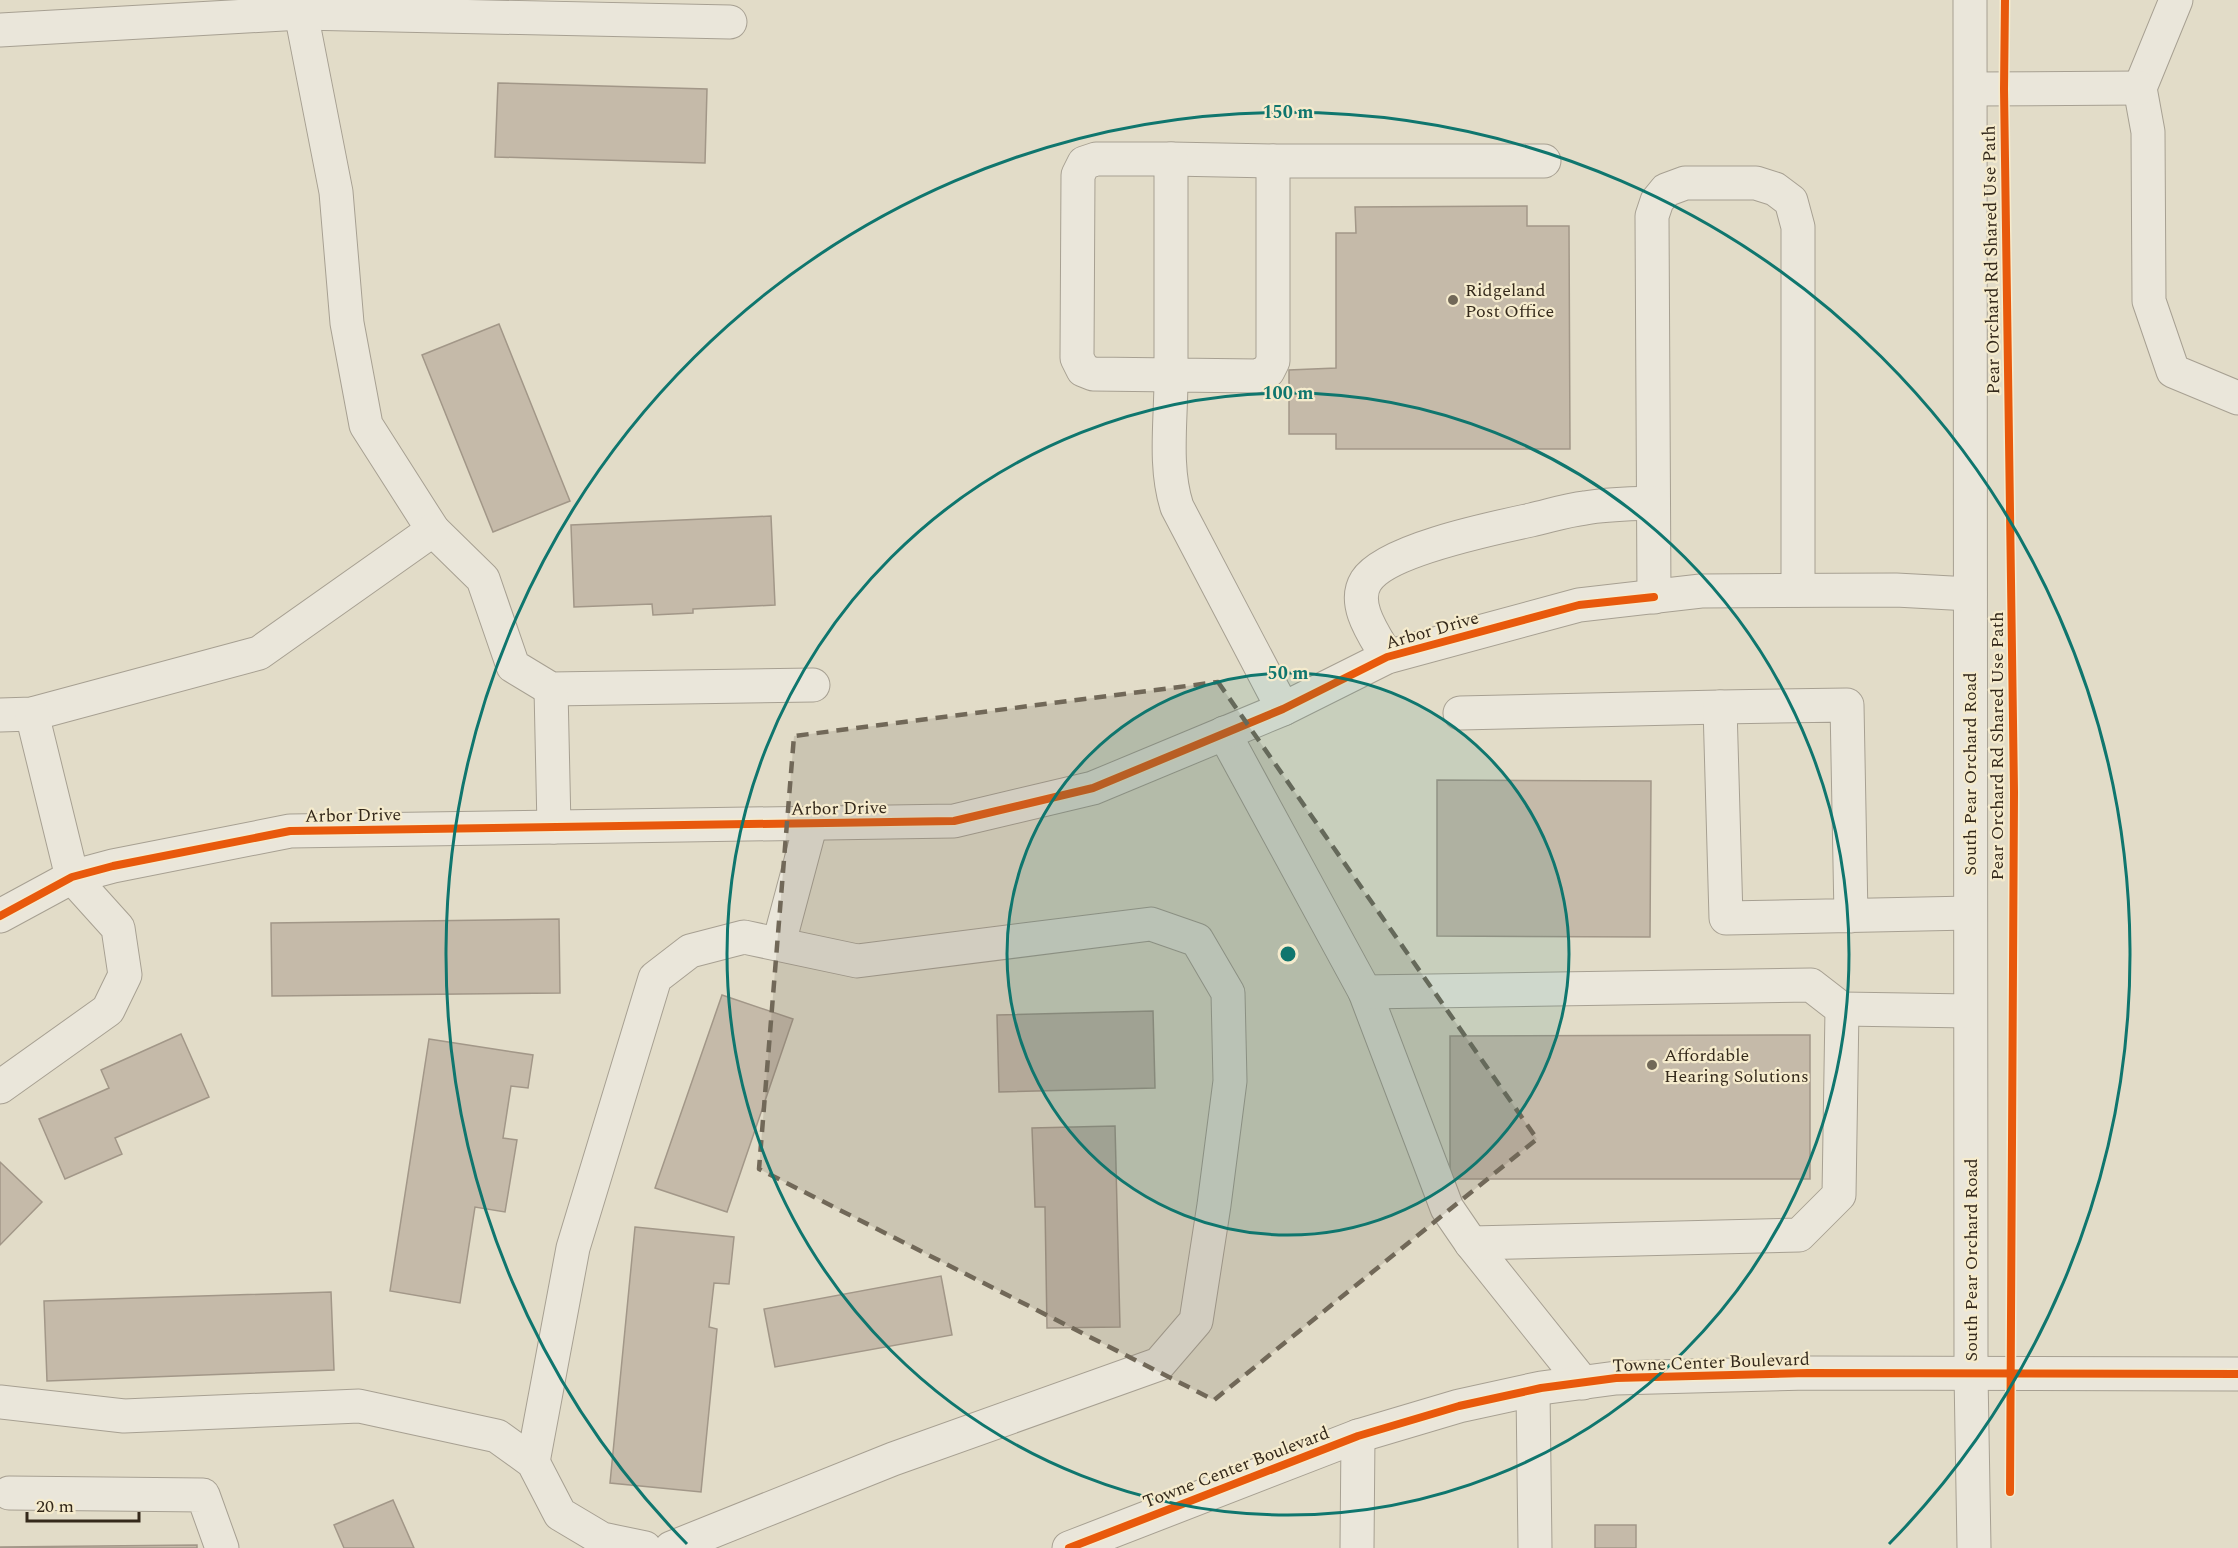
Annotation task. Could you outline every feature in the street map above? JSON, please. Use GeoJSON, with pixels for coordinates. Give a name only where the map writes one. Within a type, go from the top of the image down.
{"type":"FeatureCollection","features":[{"type":"Feature","properties":{"kind":"street","name":"South Pear Orchard Road"},"geometry":{"type":"LineString","coordinates":[[1970,0],[1970,1011],[1974,1548]]}},
{"type":"Feature","properties":{"kind":"street"},"geometry":{"type":"LineString","coordinates":[[2176,0],[2140,88],[2148,132],[2149,301],[2173,371],[2238,398]]}},
{"type":"Feature","properties":{"kind":"street"},"geometry":{"type":"LineString","coordinates":[[301,14],[336,192],[347,323],[366,425],[433,530],[483,579],[513,666],[551,689],[813,685]]}},
{"type":"Feature","properties":{"kind":"street"},"geometry":{"type":"LineString","coordinates":[[0,30],[301,14],[730,22]]}},
{"type":"Feature","properties":{"kind":"street"},"geometry":{"type":"LineString","coordinates":[[1971,89],[2140,88]]}},
{"type":"Feature","properties":{"kind":"street"},"geometry":{"type":"LineString","coordinates":[[1273,161],[1273,361],[1269,371],[1257,376],[1093,375],[1083,369],[1077,358],[1077,300],[1078,175],[1084,163],[1096,159],[1544,161]]}},
{"type":"Feature","properties":{"kind":"street"},"geometry":{"type":"LineString","coordinates":[[1171,159],[1171,489],[1177,507],[1283,709]]}},
{"type":"Feature","properties":{"kind":"street"},"geometry":{"type":"LineString","coordinates":[[1654,597],[1652,216],[1657,201],[1666,190],[1684,183],[1756,183],[1775,189],[1791,201],[1798,227],[1798,590]]}},
{"type":"Feature","properties":{"kind":"street"},"geometry":{"type":"LineString","coordinates":[[1387,657],[1365,616],[1361,599],[1365,582],[1374,572],[1389,562],[1454,537],[1552,515],[1584,508],[1653,503]]}},
{"type":"Feature","properties":{"kind":"street"},"geometry":{"type":"LineString","coordinates":[[0,715],[32,714],[259,653],[433,530]]}},
{"type":"Feature","properties":{"kind":"street","name":"Arbor Drive"},"geometry":{"type":"LineString","coordinates":[[0,916],[72,877],[113,866],[290,831],[954,821],[1093,788],[1283,709],[1387,657],[1579,605],[1701,591],[1896,590],[1970,594]]}},
{"type":"Feature","properties":{"kind":"street"},"geometry":{"type":"LineString","coordinates":[[551,689],[554,827]]}},
{"type":"Feature","properties":{"kind":"street"},"geometry":{"type":"LineString","coordinates":[[1460,713],[1847,705],[1851,916]]}},
{"type":"Feature","properties":{"kind":"street"},"geometry":{"type":"LineString","coordinates":[[1720,707],[1726,918],[1970,913]]}},
{"type":"Feature","properties":{"kind":"street"},"geometry":{"type":"LineString","coordinates":[[0,1087],[108,1010],[125,975],[118,928],[72,877],[32,714]]}},
{"type":"Feature","properties":{"kind":"street"},"geometry":{"type":"LineString","coordinates":[[1224,733],[1365,992],[1448,1208],[1471,1243],[1583,1383]]}},
{"type":"Feature","properties":{"kind":"street"},"geometry":{"type":"LineString","coordinates":[[779,943],[811,823]]}},
{"type":"Feature","properties":{"kind":"street"},"geometry":{"type":"LineString","coordinates":[[533,1462],[573,1248],[656,978],[690,951],[744,937],[857,962],[1151,924],[1197,940],[1228,993],[1230,1081],[1196,1321],[1159,1364],[893,1459],[671,1548]]}},
{"type":"Feature","properties":{"kind":"street"},"geometry":{"type":"LineString","coordinates":[[1365,992],[1811,985],[1842,1009],[1970,1011]]}},
{"type":"Feature","properties":{"kind":"street"},"geometry":{"type":"LineString","coordinates":[[1471,1243],[1799,1235],[1839,1196],[1842,1009]]}},
{"type":"Feature","properties":{"kind":"street","name":"Towne Center Boulevard"},"geometry":{"type":"LineString","coordinates":[[1069,1548],[1358,1436],[1459,1406],[1616,1378],[1808,1374],[2238,1374]]}},
{"type":"Feature","properties":{"kind":"street"},"geometry":{"type":"LineString","coordinates":[[1533,1391],[1535,1548]]}},
{"type":"Feature","properties":{"kind":"street"},"geometry":{"type":"LineString","coordinates":[[0,1402],[124,1416],[359,1406],[497,1436],[533,1462],[560,1514],[602,1539],[645,1548]]}},
{"type":"Feature","properties":{"kind":"street"},"geometry":{"type":"LineString","coordinates":[[1357,1548],[1358,1436]]}},
{"type":"Feature","properties":{"kind":"street"},"geometry":{"type":"LineString","coordinates":[[9,1493],[203,1495],[222,1548]]}},
{"type":"Feature","properties":{"kind":"highlighted area"},"geometry":{"type":"Polygon","coordinates":[[[1218,682],[1537,1139],[1214,1400],[759,1169],[794,736],[1218,682]]]}},
{"type":"Feature","properties":{"kind":"building"},"geometry":{"type":"Polygon","coordinates":[[[498,83],[707,89],[705,163],[495,157],[498,83]]]}},
{"type":"Feature","properties":{"kind":"building","name":"Ridgeland Post Office"},"geometry":{"type":"Polygon","coordinates":[[[1527,206],[1527,226],[1569,226],[1570,449],[1336,449],[1336,434],[1289,434],[1289,370],[1336,368],[1336,233],[1356,233],[1355,207],[1527,206]]]}},
{"type":"Feature","properties":{"kind":"building"},"geometry":{"type":"Polygon","coordinates":[[[499,324],[570,501],[493,532],[422,355],[499,324]]]}},
{"type":"Feature","properties":{"kind":"building"},"geometry":{"type":"Polygon","coordinates":[[[771,516],[775,605],[693,609],[693,613],[653,615],[652,604],[574,607],[571,525],[771,516]]]}},
{"type":"Feature","properties":{"kind":"building"},"geometry":{"type":"Polygon","coordinates":[[[1437,780],[1651,781],[1650,937],[1437,936],[1437,780]]]}},
{"type":"Feature","properties":{"kind":"building"},"geometry":{"type":"Polygon","coordinates":[[[559,919],[560,993],[272,996],[271,923],[559,919]]]}},
{"type":"Feature","properties":{"kind":"building"},"geometry":{"type":"Polygon","coordinates":[[[722,995],[793,1019],[727,1212],[655,1188],[722,995]]]}},
{"type":"Feature","properties":{"kind":"building"},"geometry":{"type":"Polygon","coordinates":[[[1153,1011],[1155,1088],[999,1092],[997,1015],[1153,1011]]]}},
{"type":"Feature","properties":{"kind":"building"},"geometry":{"type":"Polygon","coordinates":[[[181,1034],[209,1097],[115,1138],[122,1154],[65,1179],[39,1119],[109,1088],[101,1070],[181,1034]]]}},
{"type":"Feature","properties":{"kind":"building"},"geometry":{"type":"Polygon","coordinates":[[[1810,1035],[1810,1179],[1450,1179],[1450,1036],[1810,1035]]]}},
{"type":"Feature","properties":{"kind":"building"},"geometry":{"type":"Polygon","coordinates":[[[429,1039],[533,1055],[528,1088],[511,1086],[503,1138],[517,1140],[505,1212],[475,1207],[460,1303],[390,1291],[429,1039]]]}},
{"type":"Feature","properties":{"kind":"building"},"geometry":{"type":"Polygon","coordinates":[[[1115,1126],[1120,1327],[1047,1328],[1045,1207],[1035,1207],[1032,1128],[1115,1126]]]}},
{"type":"Feature","properties":{"kind":"building"},"geometry":{"type":"Polygon","coordinates":[[[0,1162],[42,1202],[0,1245],[0,1162]]]}},
{"type":"Feature","properties":{"kind":"building"},"geometry":{"type":"Polygon","coordinates":[[[635,1227],[734,1237],[729,1284],[714,1283],[709,1327],[717,1329],[701,1492],[610,1483],[635,1227]]]}},
{"type":"Feature","properties":{"kind":"building"},"geometry":{"type":"Polygon","coordinates":[[[941,1276],[952,1335],[775,1367],[764,1309],[941,1276]]]}},
{"type":"Feature","properties":{"kind":"building"},"geometry":{"type":"Polygon","coordinates":[[[331,1292],[334,1370],[47,1381],[44,1301],[331,1292]]]}},
{"type":"Feature","properties":{"kind":"building"},"geometry":{"type":"Polygon","coordinates":[[[393,1500],[414,1548],[344,1548],[334,1525],[393,1500]]]}},
{"type":"Feature","properties":{"kind":"building"},"geometry":{"type":"Polygon","coordinates":[[[1595,1525],[1636,1525],[1636,1548],[1595,1548],[1595,1525]]]}},
{"type":"Feature","properties":{"kind":"building"},"geometry":{"type":"Polygon","coordinates":[[[197,1545],[197,1548],[0,1548],[0,1547],[197,1545]]]}},
{"type":"Feature","properties":{"kind":"cycle path","name":"Pear Orchard Rd Shared Use Path"},"geometry":{"type":"LineString","coordinates":[[2005,0],[2004,89],[2014,792],[2010,1492]]}},
{"type":"Feature","properties":{"kind":"cycle path"},"geometry":{"type":"LineString","coordinates":[[0,916],[72,877],[113,866],[290,831],[954,821],[1093,788],[1283,709],[1387,657],[1579,605],[1654,597]]}},
{"type":"Feature","properties":{"kind":"cycle path"},"geometry":{"type":"LineString","coordinates":[[1069,1548],[1358,1436],[1459,1406],[1541,1388],[1616,1378],[1808,1373],[2238,1374]]}},
{"type":"Feature","properties":{"kind":"place","name":"Ridgeland Post Office"},"geometry":{"type":"Point","coordinates":[1453,300]}},
{"type":"Feature","properties":{"kind":"place","name":"Affordable Hearing Solutions"},"geometry":{"type":"Point","coordinates":[1652,1065]}}]}
